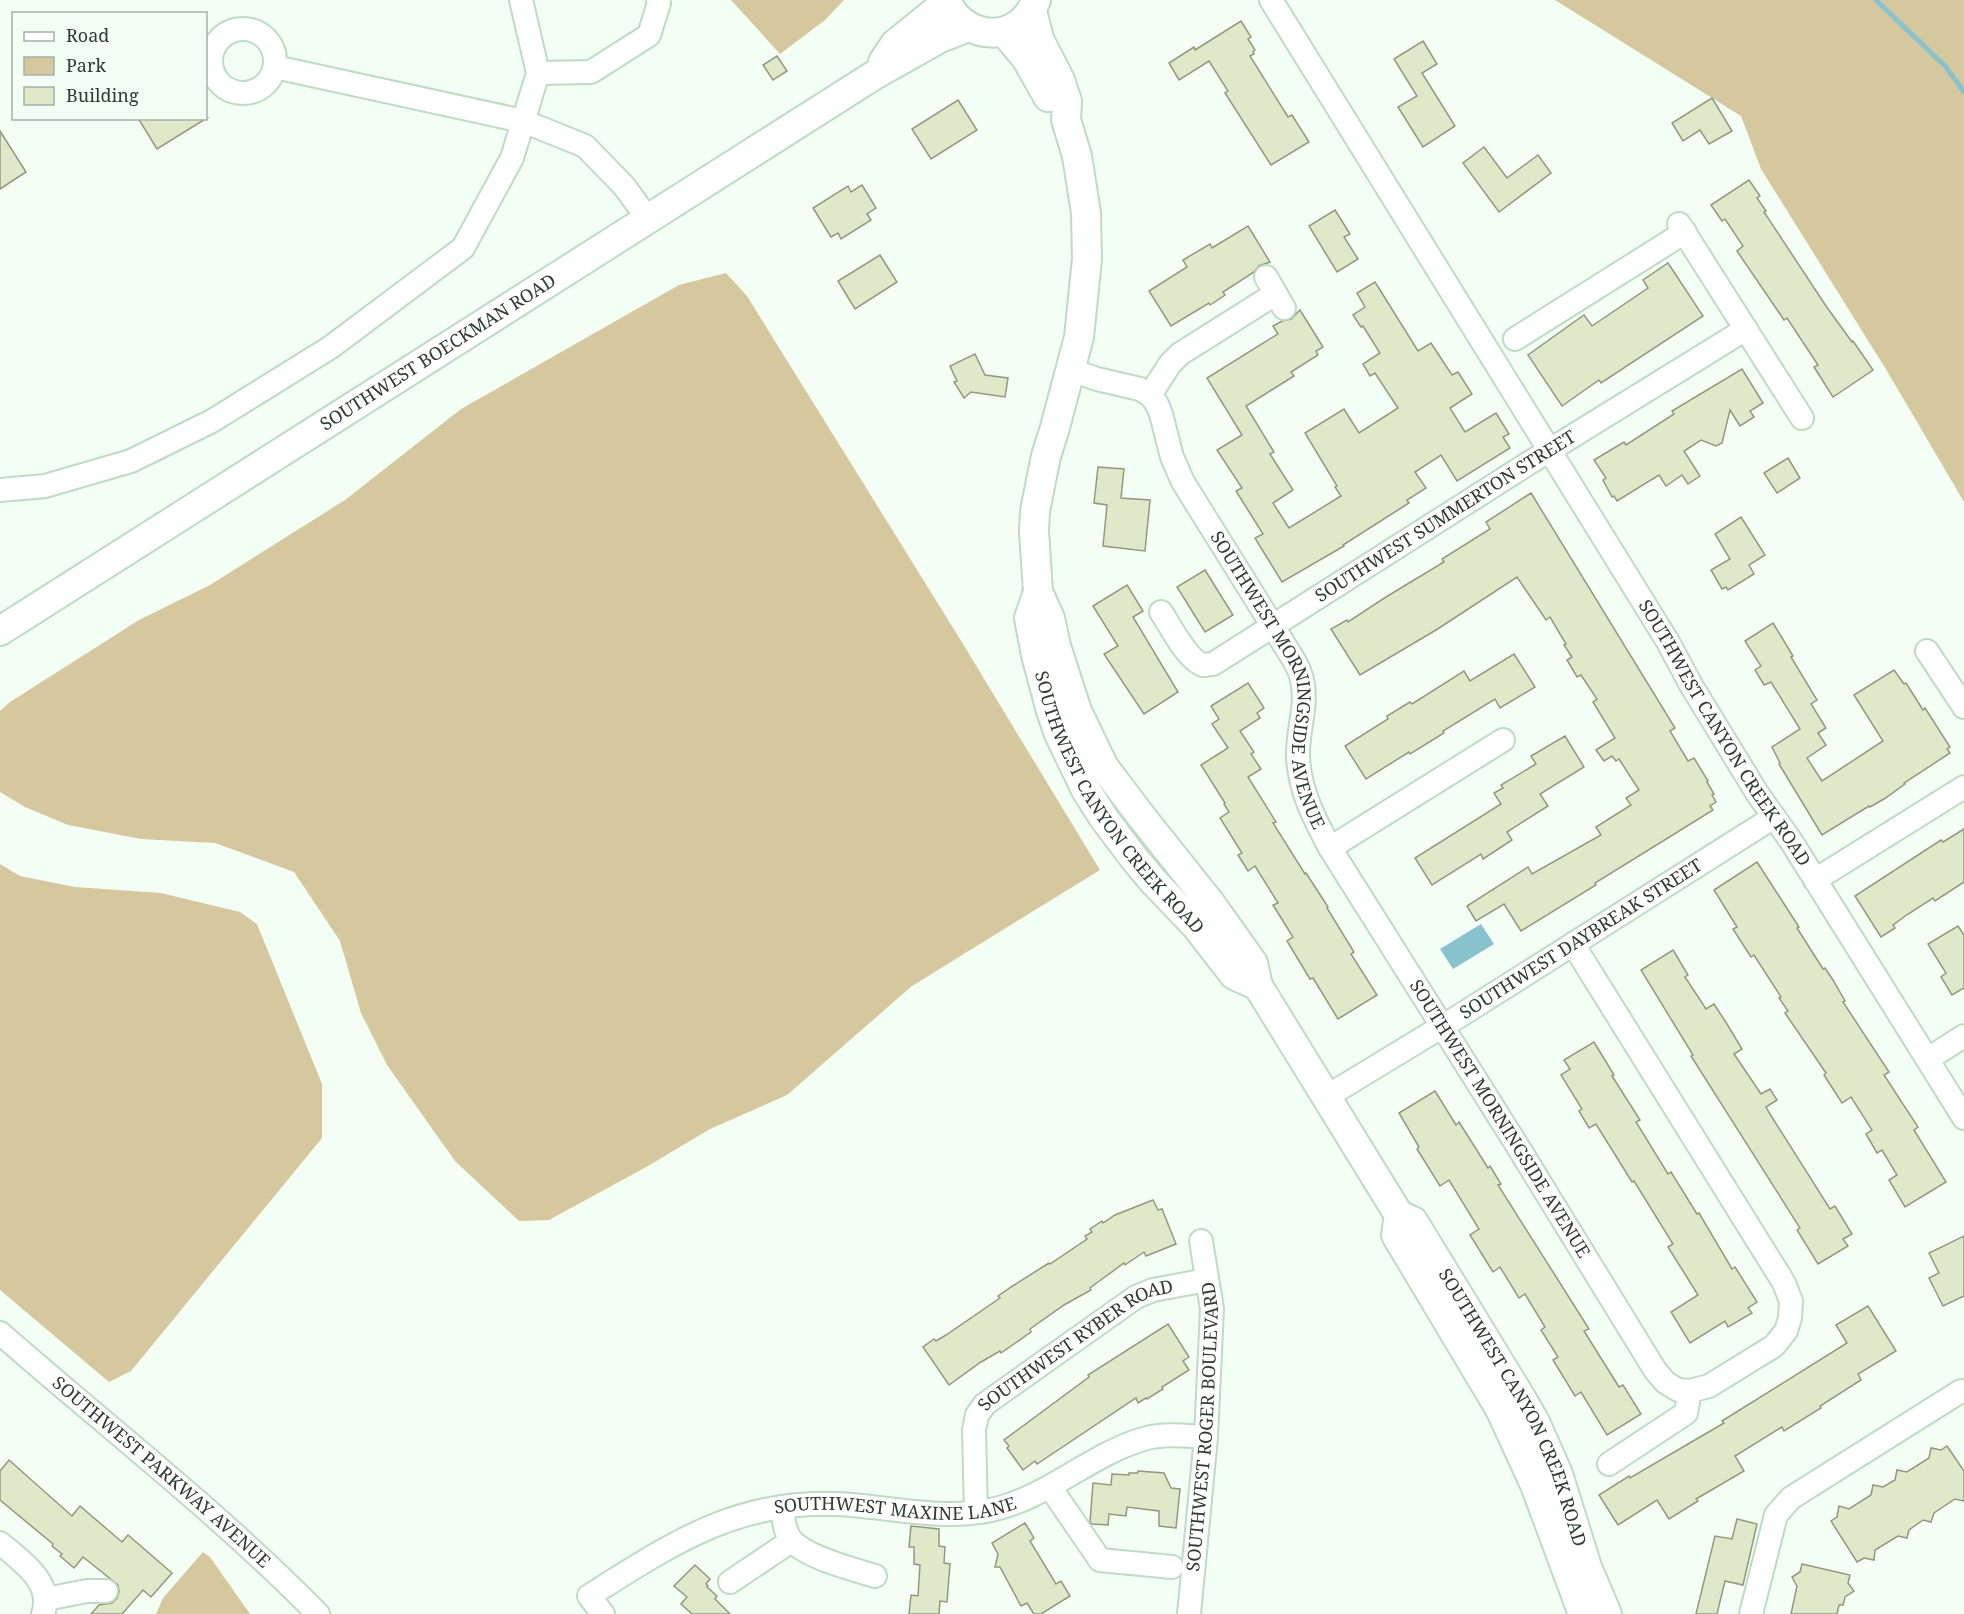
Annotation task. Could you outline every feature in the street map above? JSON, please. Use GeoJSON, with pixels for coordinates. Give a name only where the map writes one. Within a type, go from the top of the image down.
{"type":"FeatureCollection","features":[{"type":"Feature","properties":{"kind":"main road"},"geometry":{"type":"LineString","coordinates":[[946,1],[955,16],[968,27],[986,33],[1004,32],[1016,27],[1025,20],[1034,5]]}},
{"type":"Feature","properties":{"kind":"main road","name":"SOUTHWEST BOECKMAN ROAD"},"geometry":{"type":"LineString","coordinates":[[876,74],[895,44],[946,1]]}},
{"type":"Feature","properties":{"kind":"main road","name":"SOUTHWEST CANYON CREEK ROAD"},"geometry":{"type":"LineString","coordinates":[[1034,5],[1040,39],[1060,80],[1067,101],[1066,120]]}},
{"type":"Feature","properties":{"kind":"main road","name":"SOUTHWEST BOECKMAN ROAD"},"geometry":{"type":"LineString","coordinates":[[0,631],[876,74],[940,38],[968,27]]}},
{"type":"Feature","properties":{"kind":"main road","name":"SOUTHWEST CANYON CREEK ROAD"},"geometry":{"type":"LineString","coordinates":[[1004,32],[1026,58],[1042,88],[1066,120],[1077,156],[1086,213],[1087,259],[1084,307],[1071,370],[1043,465],[1034,531],[1038,592],[1050,618],[1056,646],[1077,711],[1104,767],[1211,904],[1253,963],[1258,986],[1326,1097],[1399,1215],[1413,1221],[1535,1422],[1558,1474],[1587,1567],[1607,1614]]}},
{"type":"Feature","properties":{"kind":"main road","name":"SOUTHWEST CANYON CREEK ROAD"},"geometry":{"type":"LineString","coordinates":[[1399,1215],[1396,1235],[1500,1409],[1524,1459],[1582,1614]]}},
{"type":"Feature","properties":{"kind":"street"},"geometry":{"type":"LineString","coordinates":[[0,490],[45,486],[132,462],[212,421],[331,347],[463,248],[512,158],[538,73],[521,0]]}},
{"type":"Feature","properties":{"kind":"street"},"geometry":{"type":"LineString","coordinates":[[538,73],[591,72],[649,35],[658,0]]}},
{"type":"Feature","properties":{"kind":"street","name":"SOUTHWEST CANYON CREEK ROAD"},"geometry":{"type":"LineString","coordinates":[[1271,0],[1668,642],[1691,685],[1742,768],[1964,1118]]}},
{"type":"Feature","properties":{"kind":"street"},"geometry":{"type":"LineString","coordinates":[[275,67],[524,121],[585,146],[624,186],[648,219]]}},
{"type":"Feature","properties":{"kind":"street"},"geometry":{"type":"LineString","coordinates":[[1515,339],[1682,228],[1802,418]]}},
{"type":"Feature","properties":{"kind":"street"},"geometry":{"type":"LineString","coordinates":[[1071,370],[1140,389],[1150,395],[1170,364],[1180,354],[1275,293]]}},
{"type":"Feature","properties":{"kind":"street","name":"SOUTHWEST SUMMERTON STREET"},"geometry":{"type":"LineString","coordinates":[[1161,612],[1185,649],[1196,660],[1203,665],[1213,664],[1746,329]]}},
{"type":"Feature","properties":{"kind":"street","name":"SOUTHWEST MORNINGSIDE AVENUE"},"geometry":{"type":"LineString","coordinates":[[1150,395],[1157,404],[1172,457],[1183,482],[1301,675],[1304,702],[1298,756],[1301,781],[1316,822],[1330,848],[1443,1026],[1655,1370],[1665,1382],[1678,1389],[1690,1391]]}},
{"type":"Feature","properties":{"kind":"street"},"geometry":{"type":"LineString","coordinates":[[1928,651],[1964,707]]}},
{"type":"Feature","properties":{"kind":"street"},"geometry":{"type":"LineString","coordinates":[[1330,848],[1503,740]]}},
{"type":"Feature","properties":{"kind":"street"},"geometry":{"type":"LineString","coordinates":[[1815,880],[1964,787]]}},
{"type":"Feature","properties":{"kind":"street","name":"SOUTHWEST DAYBREAK STREET"},"geometry":{"type":"LineString","coordinates":[[1326,1097],[1443,1026],[1774,817]]}},
{"type":"Feature","properties":{"kind":"street"},"geometry":{"type":"LineString","coordinates":[[1574,944],[1784,1283],[1791,1301],[1790,1318],[1786,1331],[1774,1346],[1708,1386],[1690,1391],[1686,1413],[1609,1464]]}},
{"type":"Feature","properties":{"kind":"street"},"geometry":{"type":"LineString","coordinates":[[1928,1059],[1964,1036]]}},
{"type":"Feature","properties":{"kind":"street","name":"SOUTHWEST ROGER BOULEVARD"},"geometry":{"type":"LineString","coordinates":[[1189,1614],[1206,1437],[1212,1309],[1201,1240]]}},
{"type":"Feature","properties":{"kind":"street","name":"SOUTHWEST RYBER ROAD"},"geometry":{"type":"LineString","coordinates":[[976,1512],[974,1430],[977,1415],[985,1404],[1136,1297],[1153,1290],[1208,1280]]}},
{"type":"Feature","properties":{"kind":"street","name":"SOUTHWEST PARKWAY AVENUE"},"geometry":{"type":"LineString","coordinates":[[0,1333],[210,1515],[288,1584],[318,1614]]}},
{"type":"Feature","properties":{"kind":"street"},"geometry":{"type":"LineString","coordinates":[[1751,1614],[1776,1515],[1791,1498],[1961,1391],[1964,1392]]}},
{"type":"Feature","properties":{"kind":"street","name":"SOUTHWEST MAXINE LANE"},"geometry":{"type":"LineString","coordinates":[[603,1614],[589,1596],[682,1539],[738,1516],[782,1508],[835,1504],[939,1514],[976,1512],[1007,1506],[1037,1494],[1118,1449],[1148,1437],[1164,1435],[1206,1437]]}},
{"type":"Feature","properties":{"kind":"street"},"geometry":{"type":"LineString","coordinates":[[1050,1487],[1100,1560],[1172,1567]]}},
{"type":"Feature","properties":{"kind":"street"},"geometry":{"type":"LineString","coordinates":[[782,1508],[785,1527],[791,1541],[808,1552],[875,1576]]}},
{"type":"Feature","properties":{"kind":"street"},"geometry":{"type":"LineString","coordinates":[[730,1582],[791,1541]]}},
{"type":"Feature","properties":{"kind":"street"},"geometry":{"type":"LineString","coordinates":[[0,1543],[33,1571],[43,1588],[44,1607],[87,1591],[106,1591]]}},
{"type":"Feature","properties":{"kind":"green space"},"geometry":{"type":"Polygon","coordinates":[[[731,0],[844,0],[825,20],[780,54],[731,0]]]}},
{"type":"Feature","properties":{"kind":"green space"},"geometry":{"type":"Polygon","coordinates":[[[1555,0],[1964,0],[1964,502],[1887,371],[1761,169],[1741,116],[1555,0]]]}},
{"type":"Feature","properties":{"kind":"green space"},"geometry":{"type":"Polygon","coordinates":[[[726,273],[747,296],[1100,870],[912,986],[787,1095],[710,1129],[549,1220],[519,1221],[455,1161],[387,1065],[361,1013],[340,941],[294,872],[215,843],[141,839],[68,825],[25,807],[0,792],[0,711],[10,702],[139,620],[210,585],[345,500],[461,409],[679,285],[726,273]]]}},
{"type":"Feature","properties":{"kind":"green space"},"geometry":{"type":"Polygon","coordinates":[[[0,864],[20,876],[75,887],[161,893],[240,912],[257,924],[322,1084],[322,1138],[131,1371],[109,1382],[0,1290],[0,864]]]}},
{"type":"Feature","properties":{"kind":"green space"},"geometry":{"type":"Polygon","coordinates":[[[203,1552],[210,1557],[250,1614],[156,1614],[163,1598],[203,1552]]]}},
{"type":"Feature","properties":{"kind":"water"},"geometry":{"type":"Polygon","coordinates":[[[1481,924],[1494,944],[1453,969],[1440,949],[1481,924]]]}},
{"type":"Feature","properties":{"kind":"building"},"geometry":{"type":"Polygon","coordinates":[[[1241,21],[1251,37],[1248,39],[1255,50],[1250,56],[1288,117],[1292,115],[1309,142],[1271,165],[1225,93],[1228,91],[1209,61],[1179,80],[1169,63],[1194,47],[1195,50],[1241,21]]]}},
{"type":"Feature","properties":{"kind":"building"},"geometry":{"type":"Polygon","coordinates":[[[1423,41],[1437,64],[1422,73],[1455,126],[1423,147],[1398,107],[1417,96],[1394,59],[1423,41]]]}},
{"type":"Feature","properties":{"kind":"building"},"geometry":{"type":"Polygon","coordinates":[[[777,56],[787,71],[773,80],[763,65],[777,56]]]}},
{"type":"Feature","properties":{"kind":"building"},"geometry":{"type":"Polygon","coordinates":[[[1712,98],[1732,131],[1709,144],[1700,130],[1683,141],[1672,123],[1712,98]]]}},
{"type":"Feature","properties":{"kind":"building"},"geometry":{"type":"Polygon","coordinates":[[[958,100],[977,130],[931,159],[912,129],[958,100]]]}},
{"type":"Feature","properties":{"kind":"building"},"geometry":{"type":"Polygon","coordinates":[[[139,120],[204,120],[157,149],[139,120]]]}},
{"type":"Feature","properties":{"kind":"building"},"geometry":{"type":"Polygon","coordinates":[[[0,131],[26,172],[0,189],[0,131]]]}},
{"type":"Feature","properties":{"kind":"building"},"geometry":{"type":"Polygon","coordinates":[[[1484,147],[1507,178],[1538,155],[1551,173],[1499,212],[1463,163],[1484,147]]]}},
{"type":"Feature","properties":{"kind":"building"},"geometry":{"type":"Polygon","coordinates":[[[1749,180],[1760,196],[1757,198],[1766,211],[1764,212],[1826,306],[1873,370],[1833,397],[1814,367],[1818,365],[1787,318],[1784,320],[1737,251],[1743,246],[1725,219],[1722,221],[1711,205],[1749,180]]]}},
{"type":"Feature","properties":{"kind":"building"},"geometry":{"type":"Polygon","coordinates":[[[862,185],[876,208],[867,214],[871,220],[841,239],[838,233],[831,237],[813,208],[848,186],[851,192],[862,185]]]}},
{"type":"Feature","properties":{"kind":"building"},"geometry":{"type":"Polygon","coordinates":[[[1335,210],[1350,234],[1344,237],[1358,259],[1337,272],[1309,226],[1335,210]]]}},
{"type":"Feature","properties":{"kind":"building"},"geometry":{"type":"Polygon","coordinates":[[[1248,226],[1270,262],[1259,266],[1254,272],[1223,292],[1225,295],[1210,305],[1209,303],[1171,326],[1149,291],[1187,267],[1183,260],[1210,244],[1212,248],[1248,226]]]}},
{"type":"Feature","properties":{"kind":"building"},"geometry":{"type":"Polygon","coordinates":[[[880,255],[897,282],[855,309],[838,281],[880,255]]]}},
{"type":"Feature","properties":{"kind":"building"},"geometry":{"type":"Polygon","coordinates":[[[1668,263],[1703,316],[1601,383],[1599,380],[1562,406],[1528,355],[1584,315],[1592,326],[1648,288],[1643,280],[1668,263]]]}},
{"type":"Feature","properties":{"kind":"building"},"geometry":{"type":"Polygon","coordinates":[[[1375,282],[1418,351],[1431,343],[1452,375],[1458,372],[1472,394],[1450,408],[1465,432],[1496,413],[1509,434],[1503,437],[1510,448],[1457,481],[1441,455],[1415,472],[1426,488],[1407,500],[1409,503],[1344,546],[1282,582],[1255,538],[1263,534],[1236,491],[1242,488],[1217,450],[1242,435],[1207,378],[1278,334],[1273,326],[1291,319],[1300,310],[1323,347],[1316,351],[1318,355],[1291,372],[1294,376],[1246,406],[1274,452],[1270,454],[1293,490],[1273,503],[1289,528],[1341,496],[1305,433],[1344,409],[1359,433],[1398,408],[1375,373],[1370,376],[1363,364],[1380,353],[1353,315],[1365,307],[1357,293],[1375,282]]]}},
{"type":"Feature","properties":{"kind":"building"},"geometry":{"type":"Polygon","coordinates":[[[975,354],[985,375],[1008,378],[1005,397],[971,392],[964,398],[954,382],[957,381],[950,366],[975,354]]]}},
{"type":"Feature","properties":{"kind":"building"},"geometry":{"type":"Polygon","coordinates":[[[1742,369],[1763,403],[1750,411],[1754,417],[1740,426],[1730,410],[1722,443],[1716,446],[1701,440],[1684,451],[1700,476],[1688,484],[1682,475],[1666,486],[1659,475],[1617,501],[1614,496],[1612,497],[1603,480],[1606,478],[1594,460],[1624,442],[1626,445],[1674,414],[1672,411],[1742,369]]]}},
{"type":"Feature","properties":{"kind":"building"},"geometry":{"type":"Polygon","coordinates":[[[1788,458],[1800,478],[1777,493],[1764,473],[1788,458]]]}},
{"type":"Feature","properties":{"kind":"building"},"geometry":{"type":"Polygon","coordinates":[[[1098,467],[1124,469],[1121,498],[1150,500],[1145,551],[1103,546],[1107,505],[1094,503],[1098,467]]]}},
{"type":"Feature","properties":{"kind":"building"},"geometry":{"type":"Polygon","coordinates":[[[1531,493],[1675,728],[1670,731],[1688,761],[1694,758],[1708,781],[1716,802],[1710,806],[1713,810],[1521,931],[1504,904],[1476,921],[1467,906],[1528,867],[1532,874],[1601,835],[1596,827],[1631,805],[1626,798],[1639,790],[1619,759],[1616,761],[1612,756],[1604,761],[1596,750],[1615,738],[1593,702],[1597,699],[1581,675],[1577,677],[1567,660],[1572,657],[1550,617],[1546,620],[1517,577],[1436,630],[1360,675],[1331,629],[1347,620],[1348,622],[1444,562],[1442,559],[1490,529],[1486,522],[1531,493]]]}},
{"type":"Feature","properties":{"kind":"building"},"geometry":{"type":"Polygon","coordinates":[[[1741,517],[1765,555],[1749,565],[1754,574],[1728,590],[1726,587],[1722,589],[1711,570],[1730,559],[1715,534],[1741,517]]]}},
{"type":"Feature","properties":{"kind":"building"},"geometry":{"type":"Polygon","coordinates":[[[1205,570],[1233,615],[1205,632],[1177,587],[1205,570]]]}},
{"type":"Feature","properties":{"kind":"building"},"geometry":{"type":"Polygon","coordinates":[[[1127,585],[1143,611],[1133,617],[1178,692],[1144,714],[1104,654],[1118,646],[1093,606],[1127,585]]]}},
{"type":"Feature","properties":{"kind":"building"},"geometry":{"type":"Polygon","coordinates":[[[1773,623],[1817,700],[1811,704],[1826,728],[1818,733],[1826,745],[1807,758],[1822,781],[1883,741],[1854,695],[1894,670],[1904,684],[1906,683],[1923,710],[1925,708],[1950,747],[1947,749],[1950,753],[1884,799],[1822,835],[1779,764],[1772,747],[1800,729],[1771,682],[1764,685],[1755,670],[1761,666],[1745,641],[1773,623]]]}},
{"type":"Feature","properties":{"kind":"building"},"geometry":{"type":"Polygon","coordinates":[[[1514,654],[1535,687],[1500,708],[1495,699],[1443,731],[1444,733],[1366,779],[1345,746],[1388,719],[1387,716],[1410,702],[1412,704],[1464,671],[1470,681],[1514,654]]]}},
{"type":"Feature","properties":{"kind":"building"},"geometry":{"type":"Polygon","coordinates":[[[1248,683],[1264,708],[1257,713],[1260,718],[1240,731],[1254,752],[1251,754],[1261,769],[1248,777],[1276,822],[1273,823],[1328,907],[1354,952],[1351,954],[1377,995],[1338,1019],[1287,941],[1293,937],[1273,905],[1278,903],[1255,866],[1248,871],[1238,855],[1242,853],[1220,818],[1229,812],[1201,765],[1228,748],[1212,724],[1219,719],[1211,706],[1248,683]]]}},
{"type":"Feature","properties":{"kind":"building"},"geometry":{"type":"Polygon","coordinates":[[[1565,736],[1584,767],[1540,794],[1548,806],[1507,832],[1512,840],[1483,859],[1481,854],[1432,885],[1415,858],[1501,804],[1494,793],[1503,788],[1501,785],[1536,764],[1531,756],[1565,736]]]}},
{"type":"Feature","properties":{"kind":"building"},"geometry":{"type":"Polygon","coordinates":[[[1964,829],[1964,882],[1935,901],[1933,898],[1908,914],[1893,925],[1895,928],[1881,937],[1855,896],[1941,840],[1943,842],[1964,829]]]}},
{"type":"Feature","properties":{"kind":"building"},"geometry":{"type":"Polygon","coordinates":[[[1757,862],[1889,1072],[1884,1075],[1918,1127],[1914,1130],[1946,1182],[1905,1207],[1889,1180],[1897,1175],[1882,1150],[1877,1153],[1866,1134],[1872,1130],[1851,1097],[1842,1103],[1824,1075],[1826,1073],[1785,1013],[1788,1011],[1779,998],[1781,997],[1754,955],[1751,957],[1733,929],[1737,927],[1714,890],[1757,862]]]}},
{"type":"Feature","properties":{"kind":"building"},"geometry":{"type":"Polygon","coordinates":[[[1958,926],[1964,935],[1964,988],[1952,995],[1941,977],[1946,973],[1928,944],[1958,926]]]}},
{"type":"Feature","properties":{"kind":"building"},"geometry":{"type":"Polygon","coordinates":[[[1673,950],[1688,975],[1685,977],[1706,1009],[1714,1004],[1727,1024],[1742,1049],[1734,1054],[1761,1094],[1770,1089],[1777,1100],[1766,1107],[1830,1209],[1835,1206],[1852,1234],[1843,1239],[1848,1246],[1818,1264],[1797,1230],[1800,1228],[1691,1056],[1693,1055],[1641,970],[1673,950]]]}},
{"type":"Feature","properties":{"kind":"building"},"geometry":{"type":"Polygon","coordinates":[[[1594,1042],[1640,1120],[1636,1122],[1668,1174],[1671,1172],[1697,1214],[1699,1213],[1732,1269],[1735,1267],[1757,1302],[1748,1308],[1752,1313],[1728,1327],[1725,1321],[1690,1343],[1671,1312],[1698,1295],[1668,1247],[1673,1244],[1634,1181],[1632,1182],[1596,1124],[1589,1128],[1579,1111],[1582,1109],[1561,1075],[1570,1069],[1564,1060],[1594,1042]]]}},
{"type":"Feature","properties":{"kind":"building"},"geometry":{"type":"Polygon","coordinates":[[[1435,1091],[1456,1125],[1459,1122],[1488,1168],[1490,1166],[1501,1184],[1498,1185],[1589,1329],[1584,1331],[1619,1387],[1623,1385],[1641,1414],[1607,1435],[1581,1392],[1575,1396],[1553,1360],[1558,1357],[1541,1330],[1545,1327],[1525,1294],[1519,1298],[1500,1267],[1493,1272],[1470,1235],[1479,1229],[1449,1180],[1440,1186],[1417,1149],[1419,1147],[1399,1113],[1435,1091]]]}},
{"type":"Feature","properties":{"kind":"building"},"geometry":{"type":"Polygon","coordinates":[[[1153,1200],[1158,1210],[1162,1209],[1176,1244],[1146,1256],[1144,1252],[1125,1265],[1124,1263],[1090,1288],[1091,1290],[1064,1305],[1001,1353],[1000,1351],[981,1362],[949,1385],[923,1347],[934,1339],[936,1341],[946,1335],[1000,1298],[998,1296],[1011,1287],[1087,1239],[1085,1236],[1092,1232],[1090,1229],[1102,1221],[1103,1223],[1115,1215],[1153,1200]]]}},
{"type":"Feature","properties":{"kind":"building"},"geometry":{"type":"Polygon","coordinates":[[[1964,1236],[1964,1296],[1943,1306],[1929,1278],[1939,1273],[1929,1253],[1964,1236]]]}},
{"type":"Feature","properties":{"kind":"building"},"geometry":{"type":"Polygon","coordinates":[[[1868,1306],[1896,1351],[1858,1374],[1861,1380],[1820,1406],[1821,1408],[1784,1431],[1782,1427],[1735,1456],[1744,1471],[1696,1499],[1698,1501],[1669,1519],[1657,1500],[1618,1525],[1599,1495],[1724,1423],[1722,1421],[1847,1343],[1836,1325],[1868,1306]]]}},
{"type":"Feature","properties":{"kind":"building"},"geometry":{"type":"Polygon","coordinates":[[[1168,1324],[1189,1357],[1183,1361],[1189,1370],[1147,1399],[1138,1403],[1136,1398],[1037,1464],[1035,1461],[1023,1470],[1004,1440],[1089,1377],[1088,1375],[1168,1324]]]}},
{"type":"Feature","properties":{"kind":"building"},"geometry":{"type":"Polygon","coordinates":[[[1947,1446],[1964,1471],[1964,1501],[1955,1499],[1934,1513],[1931,1522],[1923,1520],[1909,1530],[1907,1538],[1898,1536],[1875,1550],[1874,1560],[1864,1558],[1857,1562],[1831,1521],[1837,1517],[1839,1506],[1849,1509],[1871,1495],[1873,1485],[1883,1487],[1895,1480],[1897,1470],[1907,1472],[1929,1458],[1931,1448],[1941,1450],[1947,1446]]]}},
{"type":"Feature","properties":{"kind":"building"},"geometry":{"type":"Polygon","coordinates":[[[9,1460],[72,1516],[80,1506],[122,1542],[128,1535],[172,1573],[151,1597],[143,1590],[122,1614],[91,1614],[99,1605],[112,1603],[117,1598],[118,1585],[83,1557],[74,1568],[60,1556],[62,1554],[52,1546],[53,1544],[0,1500],[0,1471],[9,1460]]]}},
{"type":"Feature","properties":{"kind":"building"},"geometry":{"type":"Polygon","coordinates":[[[1138,1471],[1164,1473],[1171,1488],[1180,1489],[1176,1528],[1159,1526],[1159,1511],[1127,1507],[1126,1516],[1109,1514],[1108,1525],[1092,1524],[1090,1522],[1093,1483],[1111,1485],[1112,1474],[1129,1475],[1129,1473],[1138,1473],[1138,1471]]]}},
{"type":"Feature","properties":{"kind":"building"},"geometry":{"type":"Polygon","coordinates":[[[1737,1519],[1757,1524],[1743,1585],[1725,1581],[1717,1614],[1696,1614],[1715,1536],[1732,1539],[1737,1519]]]}},
{"type":"Feature","properties":{"kind":"building"},"geometry":{"type":"Polygon","coordinates":[[[1025,1523],[1034,1538],[1030,1541],[1056,1584],[1061,1581],[1070,1596],[1041,1614],[1034,1614],[1027,1603],[1021,1606],[1000,1567],[995,1567],[998,1554],[992,1543],[1025,1523]]]}},
{"type":"Feature","properties":{"kind":"building"},"geometry":{"type":"Polygon","coordinates":[[[911,1526],[939,1529],[939,1546],[945,1547],[944,1563],[950,1564],[947,1602],[940,1601],[939,1614],[909,1614],[911,1595],[918,1596],[920,1565],[914,1564],[914,1547],[909,1547],[911,1526]]]}},
{"type":"Feature","properties":{"kind":"building"},"geometry":{"type":"Polygon","coordinates":[[[1802,1564],[1850,1575],[1848,1583],[1854,1591],[1845,1597],[1843,1605],[1839,1605],[1837,1614],[1791,1614],[1797,1586],[1792,1577],[1800,1572],[1802,1564]]]}},
{"type":"Feature","properties":{"kind":"building"},"geometry":{"type":"Polygon","coordinates":[[[695,1565],[710,1579],[706,1584],[707,1587],[730,1614],[692,1614],[681,1604],[687,1597],[674,1586],[695,1565]]]}},
{"type":"Feature","properties":{"kind":"waterway"},"geometry":{"type":"LineString","coordinates":[[1876,0],[1946,67],[1964,92]]}}]}
